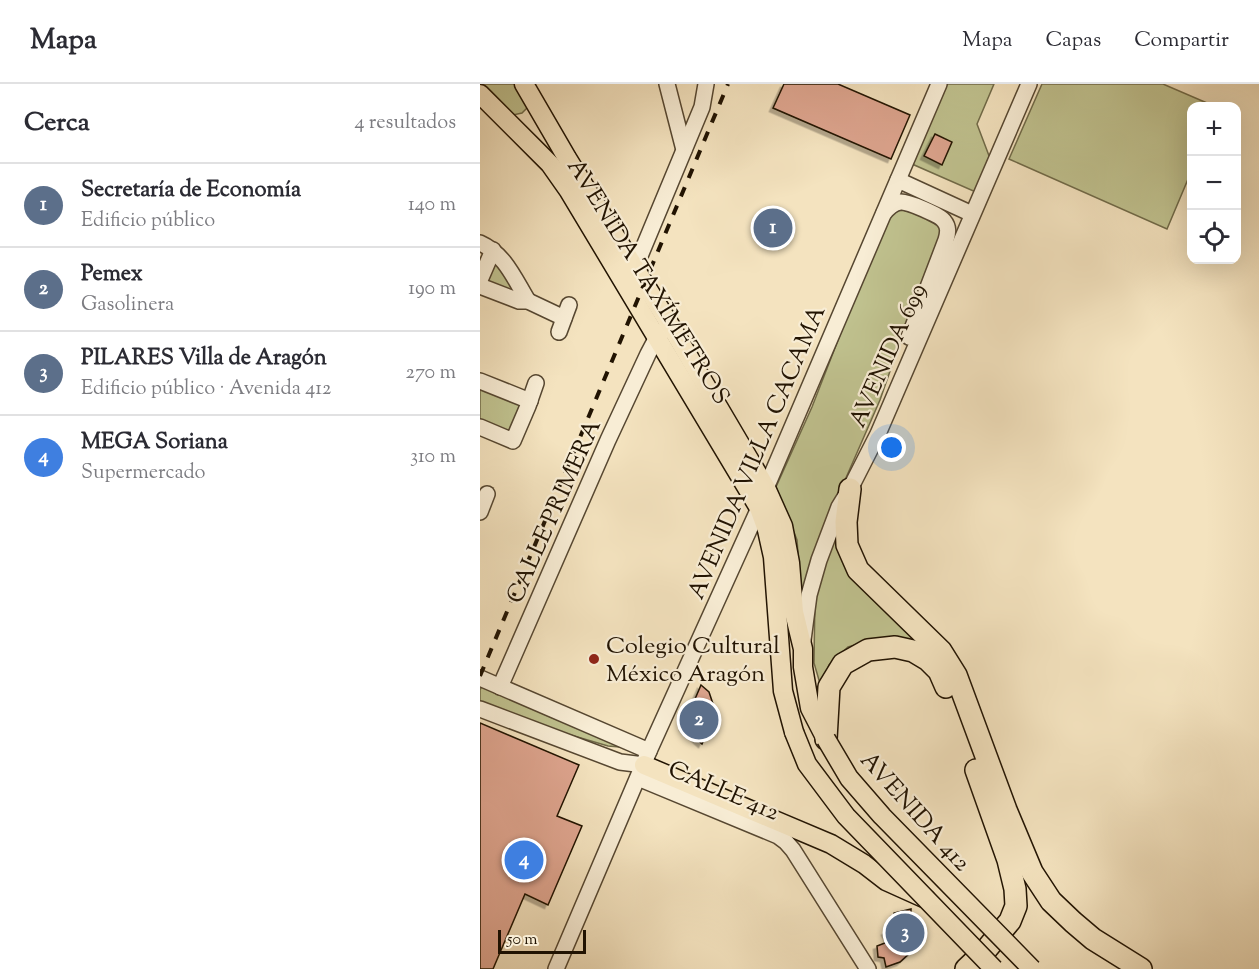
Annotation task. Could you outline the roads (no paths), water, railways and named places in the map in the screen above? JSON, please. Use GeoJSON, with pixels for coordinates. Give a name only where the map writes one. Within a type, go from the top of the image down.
{"type":"FeatureCollection","features":[{"type":"Feature","properties":{"kind":"highway"},"geometry":{"type":"LineString","coordinates":[[850,489],[846,522],[847,545],[858,570],[941,651],[956,675],[1032,873],[1051,901],[1073,922],[1093,939],[1141,969]]}},
{"type":"Feature","properties":{"kind":"highway"},"geometry":{"type":"LineString","coordinates":[[826,739],[829,687],[843,664],[868,650],[896,647],[913,651],[928,660],[939,671],[1008,860],[1015,889],[1016,906],[1010,921],[985,951],[966,969]]}},
{"type":"Feature","properties":{"kind":"main road"},"geometry":{"type":"LineString","coordinates":[[502,118],[517,122],[531,115],[534,108],[529,92]]}},
{"type":"Feature","properties":{"kind":"main road","name":"AVENIDA TAXÍMETROS"},"geometry":{"type":"LineString","coordinates":[[529,92],[634,268],[664,331],[759,508]]}},
{"type":"Feature","properties":{"kind":"main road","name":"AVENIDA TAXÍMETROS"},"geometry":{"type":"LineString","coordinates":[[480,94],[550,164],[569,191],[628,290],[664,331],[766,488]]}},
{"type":"Feature","properties":{"kind":"main road","name":"AVENIDA 412"},"geometry":{"type":"LineString","coordinates":[[766,488],[783,526],[810,708],[826,739],[849,778],[882,816],[1032,969]]}},
{"type":"Feature","properties":{"kind":"main road"},"geometry":{"type":"LineString","coordinates":[[759,508],[773,557],[783,691],[794,732],[807,764],[846,816],[994,969]]}},
{"type":"Feature","properties":{"kind":"main road"},"geometry":{"type":"LineString","coordinates":[[644,765],[831,844],[864,864],[886,881],[926,899]]}},
{"type":"Feature","properties":{"kind":"street"},"geometry":{"type":"LineString","coordinates":[[667,84],[684,150]]}},
{"type":"Feature","properties":{"kind":"street"},"geometry":{"type":"LineString","coordinates":[[634,268],[702,107],[706,84]]}},
{"type":"Feature","properties":{"kind":"street","name":"AVENIDA VILLA CACAMA"},"geometry":{"type":"LineString","coordinates":[[556,969],[759,508],[939,84]]}},
{"type":"Feature","properties":{"kind":"street","name":"AVENIDA 699"},"geometry":{"type":"LineString","coordinates":[[802,649],[809,595],[819,560],[839,507],[878,434],[1029,84]]}},
{"type":"Feature","properties":{"kind":"street"},"geometry":{"type":"LineString","coordinates":[[898,180],[972,214]]}},
{"type":"Feature","properties":{"kind":"street"},"geometry":{"type":"LineString","coordinates":[[880,219],[895,204],[904,202],[938,216],[946,222],[948,228],[946,240],[897,368],[892,400]]}},
{"type":"Feature","properties":{"kind":"street"},"geometry":{"type":"LineString","coordinates":[[480,280],[486,247],[503,259],[528,302]]}},
{"type":"Feature","properties":{"kind":"street"},"geometry":{"type":"LineString","coordinates":[[480,286],[519,301],[528,302],[564,319]]}},
{"type":"Feature","properties":{"kind":"street","name":"CALLE PRIMERA"},"geometry":{"type":"LineString","coordinates":[[500,687],[608,440],[648,354],[664,331]]}},
{"type":"Feature","properties":{"kind":"street"},"geometry":{"type":"LineString","coordinates":[[480,381],[530,401]]}},
{"type":"Feature","properties":{"kind":"street"},"geometry":{"type":"LineString","coordinates":[[480,427],[513,441],[536,383]]}},
{"type":"Feature","properties":{"kind":"street"},"geometry":{"type":"LineString","coordinates":[[480,512],[486,494]]}},
{"type":"Feature","properties":{"kind":"street"},"geometry":{"type":"LineString","coordinates":[[480,678],[644,765]]}},
{"type":"Feature","properties":{"kind":"street"},"geometry":{"type":"LineString","coordinates":[[480,709],[620,762],[644,765]]}},
{"type":"Feature","properties":{"kind":"street","name":"CALLE 412"},"geometry":{"type":"LineString","coordinates":[[644,765],[786,842],[868,969]]}},
{"type":"Feature","properties":{"kind":"railway"},"geometry":{"type":"LineString","coordinates":[[480,676],[728,84]]}},
{"type":"Feature","properties":{"kind":"place","name":"Secretaría de Economía"},"geometry":{"type":"Point","coordinates":[773,228]}},
{"type":"Feature","properties":{"kind":"place","name":"Colegio Cultural México Aragón"},"geometry":{"type":"Point","coordinates":[594,659]}},
{"type":"Feature","properties":{"kind":"place","name":"Pemex"},"geometry":{"type":"Point","coordinates":[699,720]}},
{"type":"Feature","properties":{"kind":"place","name":"MEGA Soriana"},"geometry":{"type":"Point","coordinates":[524,860]}},
{"type":"Feature","properties":{"kind":"place","name":"PILARES Villa de Aragón"},"geometry":{"type":"Point","coordinates":[905,933]}}]}
